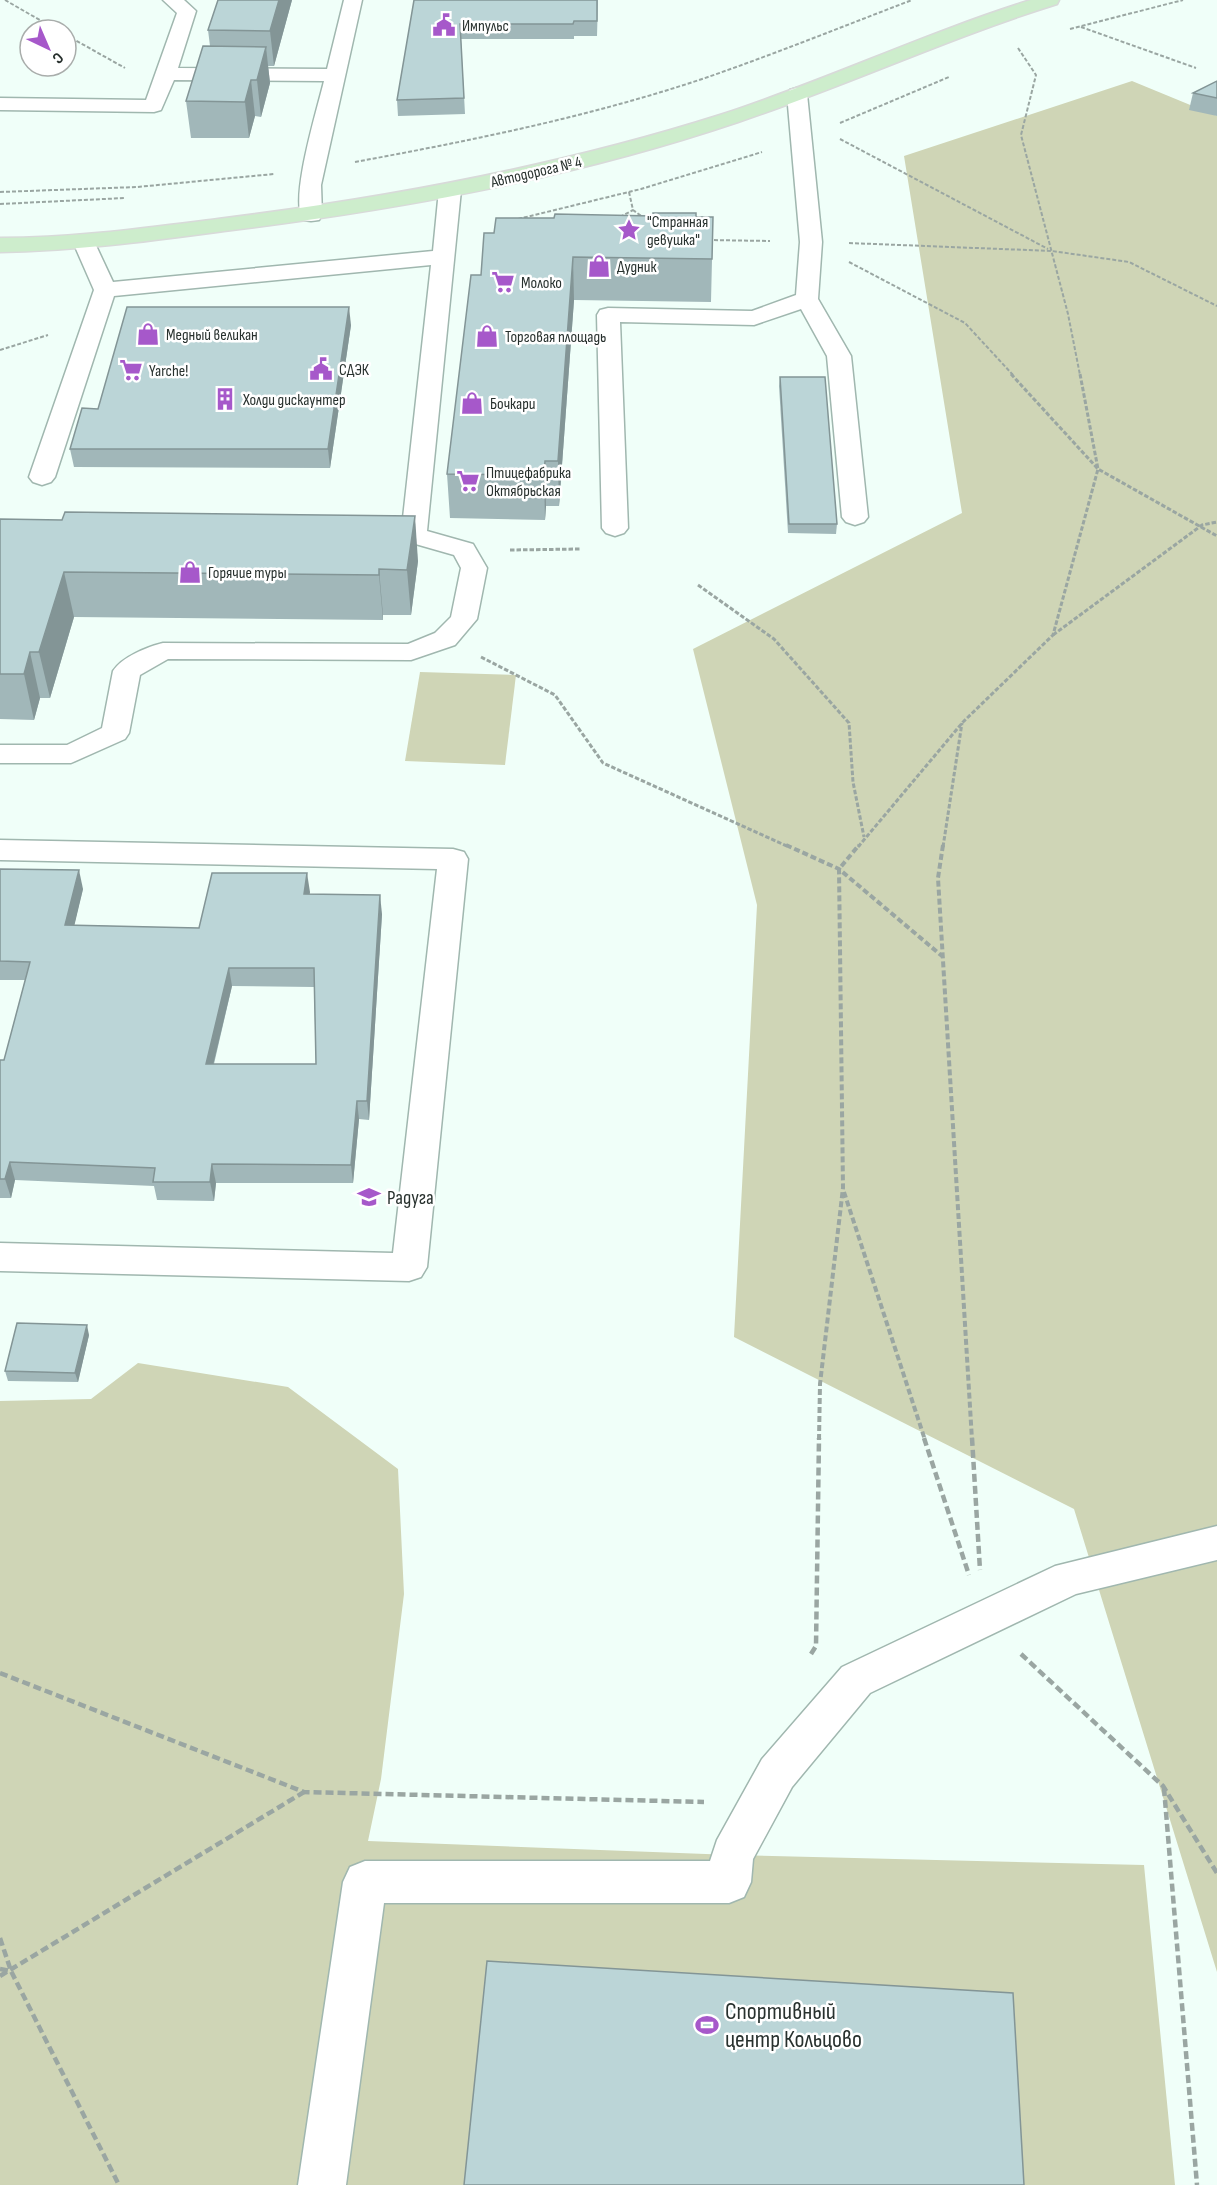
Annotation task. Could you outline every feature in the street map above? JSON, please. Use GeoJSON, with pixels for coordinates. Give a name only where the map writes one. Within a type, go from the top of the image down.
{"type":"FeatureCollection","features":[{"type":"Feature","properties":{"kind":"main road","name":"Автодорога № 4"},"geometry":{"type":"LineString","coordinates":[[0,245],[84,242],[310,215],[519,176],[729,119],[918,46],[1050,0]]}},
{"type":"Feature","properties":{"kind":"street"},"geometry":{"type":"LineString","coordinates":[[0,104],[154,106],[187,11],[172,0]]}},
{"type":"Feature","properties":{"kind":"street"},"geometry":{"type":"LineString","coordinates":[[310,215],[310,185],[353,0]]}},
{"type":"Feature","properties":{"kind":"street"},"geometry":{"type":"LineString","coordinates":[[166,74],[336,75]]}},
{"type":"Feature","properties":{"kind":"street"},"geometry":{"type":"LineString","coordinates":[[797,94],[811,242],[807,299],[838,356],[855,517]]}},
{"type":"Feature","properties":{"kind":"street"},"geometry":{"type":"LineString","coordinates":[[414,535],[450,189]]}},
{"type":"Feature","properties":{"kind":"street"},"geometry":{"type":"LineString","coordinates":[[42,477],[105,290],[84,242]]}},
{"type":"Feature","properties":{"kind":"street"},"geometry":{"type":"LineString","coordinates":[[105,290],[443,257]]}},
{"type":"Feature","properties":{"kind":"street"},"geometry":{"type":"LineString","coordinates":[[615,528],[608,315],[754,318],[807,299]]}},
{"type":"Feature","properties":{"kind":"street"},"geometry":{"type":"LineString","coordinates":[[0,754],[71,754],[115,733],[126,671],[163,651],[411,652],[445,639],[464,619],[474,568],[464,550],[414,535],[355,534]]}},
{"type":"Feature","properties":{"kind":"street"},"geometry":{"type":"LineString","coordinates":[[0,850],[453,859],[409,1266],[0,1257]]}},
{"type":"Feature","properties":{"kind":"street"},"geometry":{"type":"LineString","coordinates":[[322,2185],[365,1882],[729,1881],[732,1855],[777,1773],[856,1680],[1070,1578],[1217,1543]]}},
{"type":"Feature","properties":{"kind":"path"},"geometry":{"type":"LineString","coordinates":[[4,0],[36,18]]}},
{"type":"Feature","properties":{"kind":"path"},"geometry":{"type":"LineString","coordinates":[[0,192],[219,181],[314,169],[460,143],[558,121],[707,77],[912,0]]}},
{"type":"Feature","properties":{"kind":"path"},"geometry":{"type":"LineString","coordinates":[[1081,27],[1196,68]]}},
{"type":"Feature","properties":{"kind":"path"},"geometry":{"type":"LineString","coordinates":[[78,42],[121,68],[166,74]]}},
{"type":"Feature","properties":{"kind":"path"},"geometry":{"type":"LineString","coordinates":[[1018,47],[1036,75],[1022,135],[1068,314],[1098,469],[1053,635]]}},
{"type":"Feature","properties":{"kind":"path"},"geometry":{"type":"LineString","coordinates":[[833,135],[1052,251]]}},
{"type":"Feature","properties":{"kind":"path"},"geometry":{"type":"LineString","coordinates":[[629,192],[633,210],[650,222]]}},
{"type":"Feature","properties":{"kind":"path"},"geometry":{"type":"LineString","coordinates":[[0,204],[134,197]]}},
{"type":"Feature","properties":{"kind":"path"},"geometry":{"type":"LineString","coordinates":[[614,220],[633,210]]}},
{"type":"Feature","properties":{"kind":"path"},"geometry":{"type":"LineString","coordinates":[[699,240],[1052,251],[1129,262],[1217,306]]}},
{"type":"Feature","properties":{"kind":"path"},"geometry":{"type":"LineString","coordinates":[[811,242],[966,323],[1098,469],[1202,525],[1217,536]]}},
{"type":"Feature","properties":{"kind":"path"},"geometry":{"type":"LineString","coordinates":[[810,1656],[816,1646],[820,1384],[843,1188],[839,869],[963,722],[1053,635],[1202,525],[1217,522]]}},
{"type":"Feature","properties":{"kind":"path"},"geometry":{"type":"LineString","coordinates":[[464,550],[587,549],[615,528]]}},
{"type":"Feature","properties":{"kind":"path"},"geometry":{"type":"LineString","coordinates":[[698,585],[774,639],[812,678],[849,723],[853,782],[864,838]]}},
{"type":"Feature","properties":{"kind":"path"},"geometry":{"type":"LineString","coordinates":[[445,639],[555,694],[603,764],[839,869],[942,956]]}},
{"type":"Feature","properties":{"kind":"path"},"geometry":{"type":"LineString","coordinates":[[963,722],[938,878],[983,1619]]}},
{"type":"Feature","properties":{"kind":"path"},"geometry":{"type":"LineString","coordinates":[[843,1188],[983,1619],[1163,1786],[1217,1873]]}},
{"type":"Feature","properties":{"kind":"path"},"geometry":{"type":"LineString","coordinates":[[0,1672],[304,1792],[711,1802]]}},
{"type":"Feature","properties":{"kind":"path"},"geometry":{"type":"LineString","coordinates":[[1163,1786],[1197,2185]]}},
{"type":"Feature","properties":{"kind":"path"},"geometry":{"type":"LineString","coordinates":[[0,1976],[304,1792]]}},
{"type":"Feature","properties":{"kind":"path"},"geometry":{"type":"LineString","coordinates":[[0,1938],[11,1971],[119,2185]]}},
{"type":"Feature","properties":{"kind":"path"},"geometry":{"type":"LineString","coordinates":[[0,1969],[11,1971]]}},
{"type":"Feature","properties":{"kind":"green space"},"geometry":{"type":"Polygon","coordinates":[[[1132,81],[1217,116],[1217,1972],[1074,1509],[734,1337],[757,905],[693,649],[962,513],[904,156],[1132,81]]]}},
{"type":"Feature","properties":{"kind":"green space"},"geometry":{"type":"Polygon","coordinates":[[[420,672],[516,675],[505,765],[405,761],[420,672]]]}},
{"type":"Feature","properties":{"kind":"green space"},"geometry":{"type":"Polygon","coordinates":[[[138,1363],[288,1387],[398,1469],[404,1594],[381,1779],[368,1841],[732,1855],[1144,1865],[1175,2185],[0,2185],[0,1401],[91,1399],[138,1363]]]}},
{"type":"Feature","properties":{"kind":"building"},"geometry":{"type":"Polygon","coordinates":[[[218,0],[279,0],[270,31],[208,30],[218,0]]]}},
{"type":"Feature","properties":{"kind":"building"},"geometry":{"type":"Polygon","coordinates":[[[414,0],[597,0],[597,21],[574,21],[573,24],[460,24],[464,98],[397,100],[414,0]]]}},
{"type":"Feature","properties":{"kind":"building"},"geometry":{"type":"Polygon","coordinates":[[[203,46],[266,47],[257,80],[251,80],[245,102],[186,101],[203,46]]]}},
{"type":"Feature","properties":{"kind":"building"},"geometry":{"type":"Polygon","coordinates":[[[1217,81],[1217,98],[1193,93],[1217,81]]]}},
{"type":"Feature","properties":{"kind":"building"},"geometry":{"type":"Polygon","coordinates":[[[653,213],[696,213],[696,217],[713,217],[712,259],[573,257],[558,461],[545,461],[544,475],[447,474],[471,275],[481,275],[484,233],[494,233],[496,218],[554,218],[555,214],[653,216],[653,213]]]}},
{"type":"Feature","properties":{"kind":"building","name":"Холди дискаунтер"},"geometry":{"type":"Polygon","coordinates":[[[127,307],[349,307],[328,449],[70,449],[82,408],[98,409],[127,307]]]}},
{"type":"Feature","properties":{"kind":"building"},"geometry":{"type":"Polygon","coordinates":[[[780,377],[825,377],[837,524],[789,524],[780,377]]]}},
{"type":"Feature","properties":{"kind":"building"},"geometry":{"type":"Polygon","coordinates":[[[65,512],[415,516],[407,570],[379,569],[379,575],[64,572],[39,652],[30,652],[24,674],[0,674],[0,519],[62,520],[65,512]]]}},
{"type":"Feature","properties":{"kind":"building"},"geometry":{"type":"Polygon","coordinates":[[[0,869],[79,870],[65,925],[199,928],[212,873],[307,873],[304,894],[380,895],[367,1101],[357,1101],[351,1165],[212,1164],[210,1182],[153,1182],[155,1168],[10,1162],[5,1179],[0,1179],[0,1060],[4,1060],[30,962],[0,961],[0,869]],[[229,968],[206,1064],[316,1064],[314,968],[229,968]]]}},
{"type":"Feature","properties":{"kind":"building"},"geometry":{"type":"Polygon","coordinates":[[[17,1323],[87,1325],[75,1373],[5,1371],[17,1323]]]}},
{"type":"Feature","properties":{"kind":"building"},"geometry":{"type":"Polygon","coordinates":[[[487,1961],[1013,1993],[1024,2185],[464,2185],[487,1961]]]}},
{"type":"Feature","properties":{"kind":"place","name":"Импульс"},"geometry":{"type":"Point","coordinates":[444,25]}},
{"type":"Feature","properties":{"kind":"place","name":"\"Странная девушка\""},"geometry":{"type":"Point","coordinates":[629,230]}},
{"type":"Feature","properties":{"kind":"place","name":"Дудник"},"geometry":{"type":"Point","coordinates":[599,266]}},
{"type":"Feature","properties":{"kind":"place","name":"Молоко"},"geometry":{"type":"Point","coordinates":[503,282]}},
{"type":"Feature","properties":{"kind":"place","name":"Медный великан"},"geometry":{"type":"Point","coordinates":[148,334]}},
{"type":"Feature","properties":{"kind":"place","name":"Торговая площадь"},"geometry":{"type":"Point","coordinates":[487,336]}},
{"type":"Feature","properties":{"kind":"place","name":"СДЭК"},"geometry":{"type":"Point","coordinates":[321,369]}},
{"type":"Feature","properties":{"kind":"place","name":"Yarche!"},"geometry":{"type":"Point","coordinates":[131,370]}},
{"type":"Feature","properties":{"kind":"place","name":"Холди дискаунтер"},"geometry":{"type":"Point","coordinates":[225,399]}},
{"type":"Feature","properties":{"kind":"place","name":"Бочкари"},"geometry":{"type":"Point","coordinates":[472,403]}},
{"type":"Feature","properties":{"kind":"place","name":"Птицефабрика Октябрьская"},"geometry":{"type":"Point","coordinates":[468,481]}},
{"type":"Feature","properties":{"kind":"place","name":"Горячие туры"},"geometry":{"type":"Point","coordinates":[190,572]}},
{"type":"Feature","properties":{"kind":"place","name":"Радуга"},"geometry":{"type":"Point","coordinates":[369,1197]}},
{"type":"Feature","properties":{"kind":"place","name":"Спортивный центр Кольцово"},"geometry":{"type":"Point","coordinates":[707,2025]}}]}
